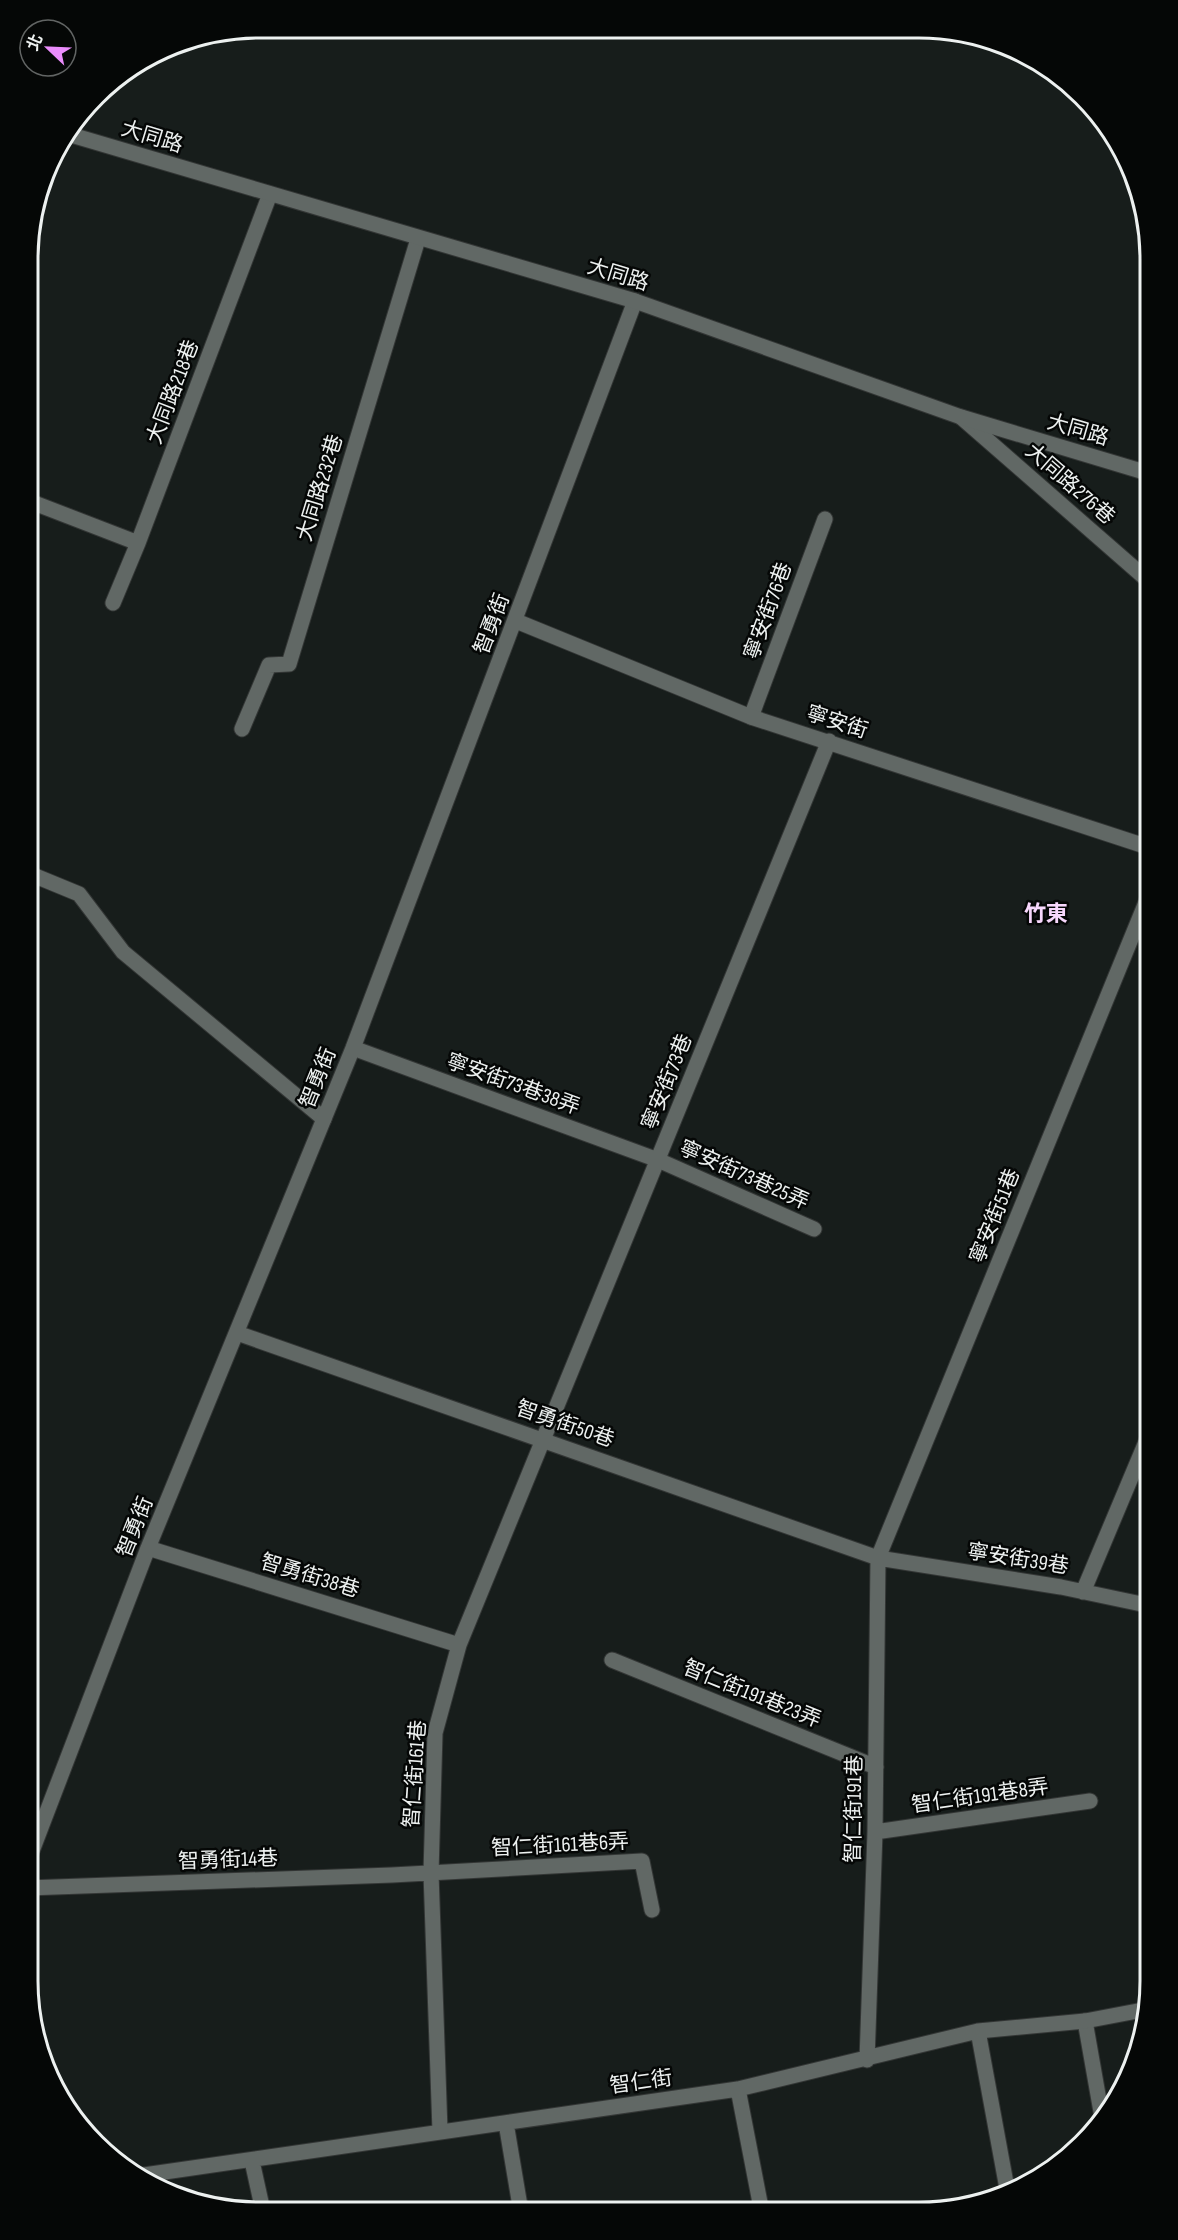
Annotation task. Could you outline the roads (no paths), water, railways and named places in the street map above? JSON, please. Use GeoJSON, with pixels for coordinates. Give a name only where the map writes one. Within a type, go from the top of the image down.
{"type":"FeatureCollection","features":[{"type":"Feature","properties":{"kind":"street","name":"大同路"},"geometry":{"type":"LineString","coordinates":[[75,136],[418,239],[635,301],[961,417],[1140,471]]}},
{"type":"Feature","properties":{"kind":"street","name":"大同路218巷"},"geometry":{"type":"LineString","coordinates":[[113,603],[138,543],[270,194]]}},
{"type":"Feature","properties":{"kind":"street","name":"大同路232巷"},"geometry":{"type":"LineString","coordinates":[[242,729],[269,665],[289,664],[418,239]]}},
{"type":"Feature","properties":{"kind":"street","name":"智勇街"},"geometry":{"type":"LineString","coordinates":[[38,1835],[148,1548],[353,1048],[635,301]]}},
{"type":"Feature","properties":{"kind":"street","name":"大同路276巷"},"geometry":{"type":"LineString","coordinates":[[961,417],[1140,573]]}},
{"type":"Feature","properties":{"kind":"street"},"geometry":{"type":"LineString","coordinates":[[38,504],[138,543]]}},
{"type":"Feature","properties":{"kind":"street","name":"寧安街76巷"},"geometry":{"type":"LineString","coordinates":[[751,717],[825,519]]}},
{"type":"Feature","properties":{"kind":"street","name":"寧安街"},"geometry":{"type":"LineString","coordinates":[[516,621],[751,717],[1140,844]]}},
{"type":"Feature","properties":{"kind":"street","name":"寧安街73巷"},"geometry":{"type":"LineString","coordinates":[[543,1438],[829,741]]}},
{"type":"Feature","properties":{"kind":"street"},"geometry":{"type":"LineString","coordinates":[[38,877],[79,894],[123,952],[324,1119]]}},
{"type":"Feature","properties":{"kind":"street","name":"寧安街51巷"},"geometry":{"type":"LineString","coordinates":[[878,1558],[1140,917]]}},
{"type":"Feature","properties":{"kind":"street","name":"寧安街73巷38弄"},"geometry":{"type":"LineString","coordinates":[[353,1048],[658,1160]]}},
{"type":"Feature","properties":{"kind":"street","name":"寧安街73巷25弄"},"geometry":{"type":"LineString","coordinates":[[658,1160],[814,1228]]}},
{"type":"Feature","properties":{"kind":"street","name":"智勇街50巷"},"geometry":{"type":"LineString","coordinates":[[237,1332],[878,1558]]}},
{"type":"Feature","properties":{"kind":"street","name":"智仁街161巷"},"geometry":{"type":"LineString","coordinates":[[440,2131],[431,1873],[435,1733],[459,1645],[543,1438]]}},
{"type":"Feature","properties":{"kind":"street"},"geometry":{"type":"LineString","coordinates":[[1083,1592],[1140,1456]]}},
{"type":"Feature","properties":{"kind":"street","name":"智勇街38巷"},"geometry":{"type":"LineString","coordinates":[[148,1548],[459,1645]]}},
{"type":"Feature","properties":{"kind":"street","name":"寧安街39巷"},"geometry":{"type":"LineString","coordinates":[[878,1558],[1140,1604]]}},
{"type":"Feature","properties":{"kind":"street","name":"智仁街191巷"},"geometry":{"type":"LineString","coordinates":[[867,2060],[875,1832],[878,1558]]}},
{"type":"Feature","properties":{"kind":"street","name":"智仁街191巷23弄"},"geometry":{"type":"LineString","coordinates":[[612,1660],[876,1767]]}},
{"type":"Feature","properties":{"kind":"street","name":"智仁街191巷8弄"},"geometry":{"type":"LineString","coordinates":[[875,1832],[1090,1801]]}},
{"type":"Feature","properties":{"kind":"street","name":"智仁街161巷6弄"},"geometry":{"type":"LineString","coordinates":[[431,1873],[642,1861],[652,1910]]}},
{"type":"Feature","properties":{"kind":"street","name":"智勇街14巷"},"geometry":{"type":"LineString","coordinates":[[38,1888],[431,1873]]}},
{"type":"Feature","properties":{"kind":"street","name":"智仁街"},"geometry":{"type":"LineString","coordinates":[[150,2174],[738,2090],[978,2031],[1085,2021],[1139,2011]]}},
{"type":"Feature","properties":{"kind":"street"},"geometry":{"type":"LineString","coordinates":[[1085,2021],[1100,2108]]}},
{"type":"Feature","properties":{"kind":"street"},"geometry":{"type":"LineString","coordinates":[[978,2031],[1006,2185]]}},
{"type":"Feature","properties":{"kind":"street"},"geometry":{"type":"LineString","coordinates":[[738,2090],[760,2202]]}},
{"type":"Feature","properties":{"kind":"street"},"geometry":{"type":"LineString","coordinates":[[506,2123],[519,2202]]}},
{"type":"Feature","properties":{"kind":"street"},"geometry":{"type":"LineString","coordinates":[[252,2161],[261,2202]]}},
{"type":"Feature","properties":{"kind":"district","name":"竹東"},"geometry":{"type":"Point","coordinates":[1046,914]}}]}
